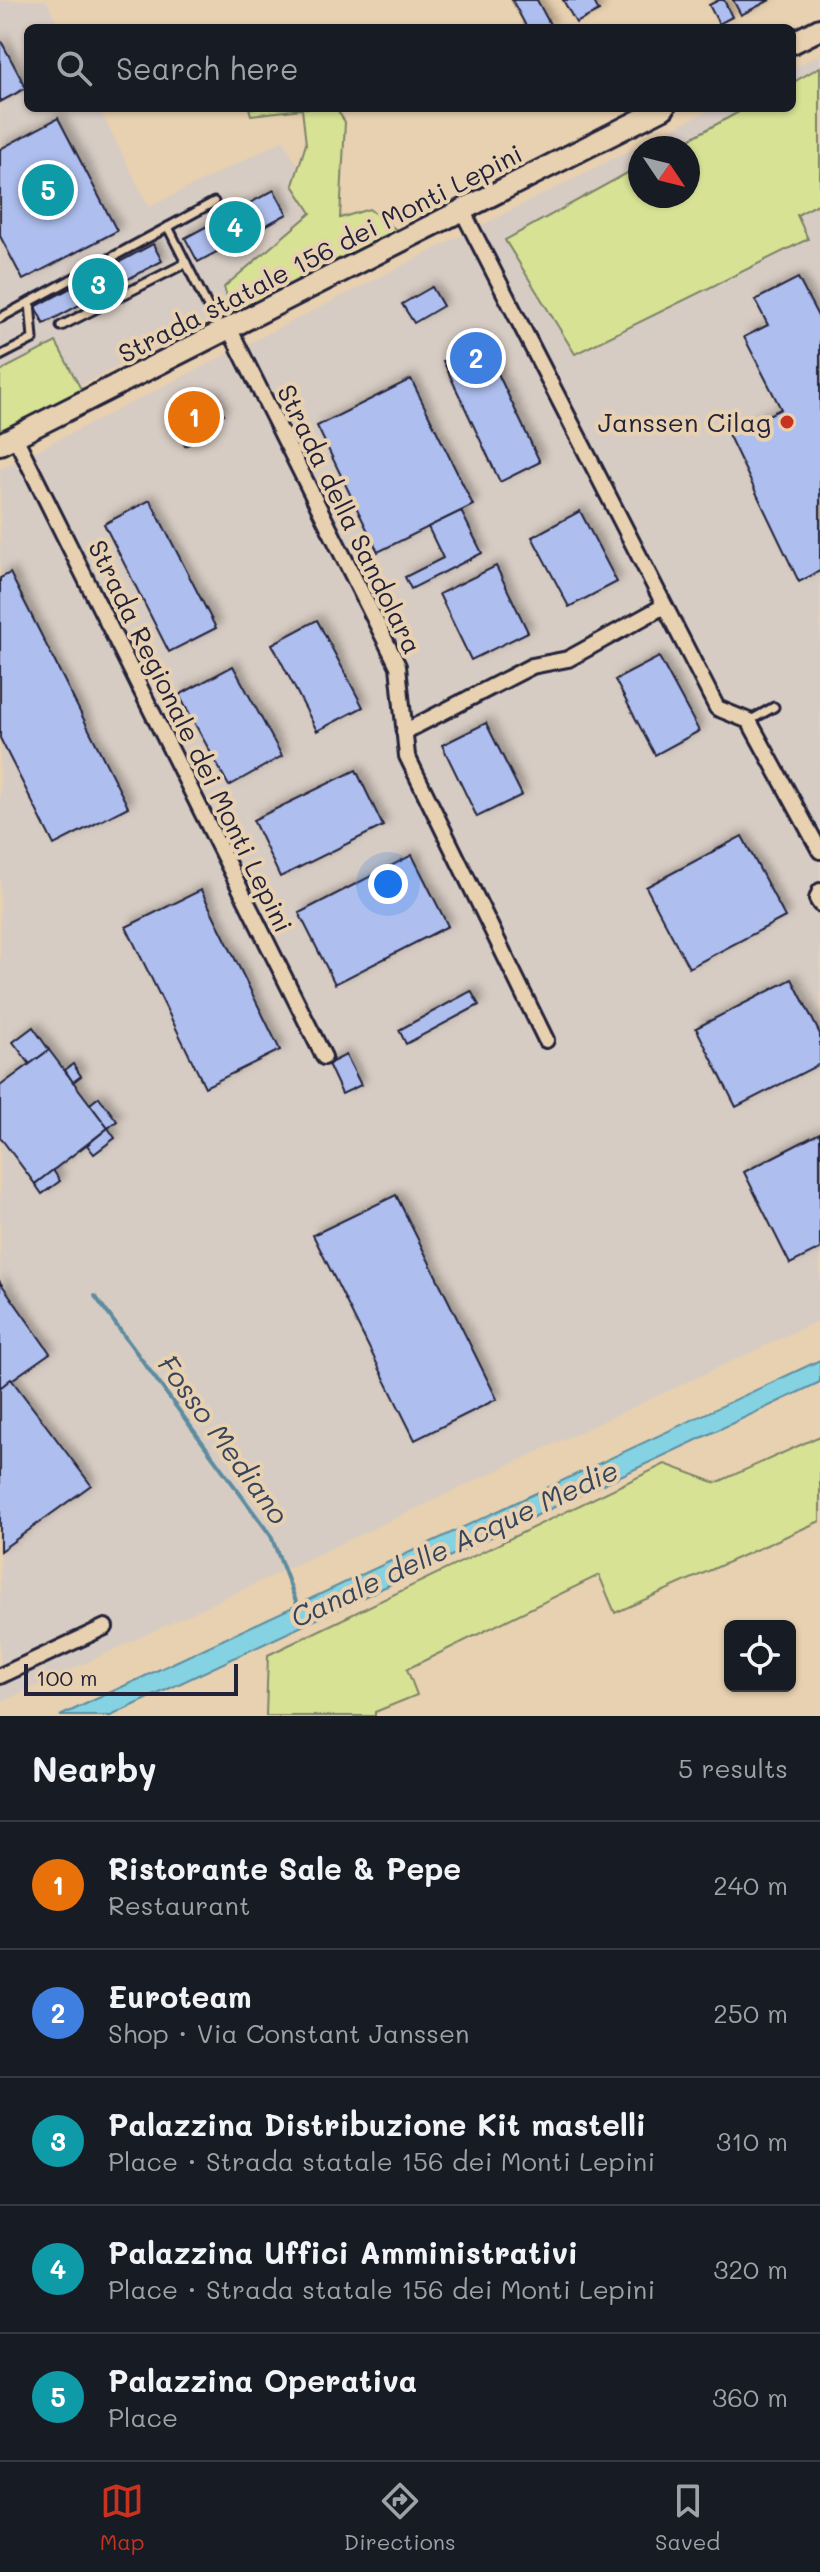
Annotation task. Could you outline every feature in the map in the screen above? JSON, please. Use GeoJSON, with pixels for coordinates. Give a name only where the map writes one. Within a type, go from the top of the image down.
{"type":"FeatureCollection","features":[{"type":"Feature","properties":{"kind":"main road"},"geometry":{"type":"LineString","coordinates":[[796,41],[820,29]]}},
{"type":"Feature","properties":{"kind":"main road","name":"Strada statale 156 dei Monti Lepini"},"geometry":{"type":"LineString","coordinates":[[7,441],[656,112]]}},
{"type":"Feature","properties":{"kind":"street"},"geometry":{"type":"LineString","coordinates":[[462,210],[717,708],[749,721],[820,851]]}},
{"type":"Feature","properties":{"kind":"street","name":"Strada della Sandolara"},"geometry":{"type":"LineString","coordinates":[[225,331],[398,666],[407,756],[546,1040]]}},
{"type":"Feature","properties":{"kind":"street","name":"Strada Regionale dei Monti Lepini"},"geometry":{"type":"LineString","coordinates":[[7,441],[324,1057]]}},
{"type":"Feature","properties":{"kind":"street"},"geometry":{"type":"LineString","coordinates":[[404,732],[532,666],[568,659],[664,606]]}},
{"type":"Feature","properties":{"kind":"street"},"geometry":{"type":"LineString","coordinates":[[820,891],[817,899],[820,904]]}},
{"type":"Feature","properties":{"kind":"street"},"geometry":{"type":"LineString","coordinates":[[0,1676],[105,1627]]}},
{"type":"Feature","properties":{"kind":"lane"},"geometry":{"type":"LineString","coordinates":[[0,318],[214,202]]}},
{"type":"Feature","properties":{"kind":"lane"},"geometry":{"type":"LineString","coordinates":[[168,227],[225,331]]}},
{"type":"Feature","properties":{"kind":"lane"},"geometry":{"type":"LineString","coordinates":[[61,326],[186,263]]}},
{"type":"Feature","properties":{"kind":"lane"},"geometry":{"type":"LineString","coordinates":[[0,356],[33,339],[30,302]]}},
{"type":"Feature","properties":{"kind":"lane"},"geometry":{"type":"LineString","coordinates":[[749,721],[774,707]]}},
{"type":"Feature","properties":{"kind":"shaded area"},"geometry":{"type":"Polygon","coordinates":[[[0,0],[46,0],[58,24],[24,24],[24,112],[101,112],[149,207],[284,140],[343,253],[0,426],[0,0]]]}},
{"type":"Feature","properties":{"kind":"shaded area"},"geometry":{"type":"Polygon","coordinates":[[[820,54],[820,1320],[0,1703],[0,469],[628,151],[628,208],[700,208],[700,136],[658,136],[705,112],[796,112],[796,66],[820,54]]]}},
{"type":"Feature","properties":{"kind":"green space"},"geometry":{"type":"Polygon","coordinates":[[[820,67],[820,203],[797,215],[808,239],[575,354],[505,240],[628,173],[628,208],[700,208],[700,136],[695,136],[739,112],[796,112],[796,81],[820,67]]]}},
{"type":"Feature","properties":{"kind":"green space"},"geometry":{"type":"Polygon","coordinates":[[[302,112],[339,112],[345,122],[340,218],[369,209],[398,231],[233,317],[224,287],[311,213],[293,185],[306,144],[302,112]]]}},
{"type":"Feature","properties":{"kind":"green space"},"geometry":{"type":"Polygon","coordinates":[[[56,342],[82,391],[0,436],[0,371],[56,342]]]}},
{"type":"Feature","properties":{"kind":"green space"},"geometry":{"type":"Polygon","coordinates":[[[820,1436],[820,1521],[615,1613],[599,1575],[407,1669],[417,1695],[375,1712],[375,1716],[266,1716],[268,1655],[665,1464],[716,1483],[820,1436]]]}},
{"type":"Feature","properties":{"kind":"water","name":"Canale delle Acque Medie"},"geometry":{"type":"Polygon","coordinates":[[[820,1360],[820,1382],[111,1716],[60,1716],[820,1360]]]}},
{"type":"Feature","properties":{"kind":"building"},"geometry":{"type":"Polygon","coordinates":[[[512,0],[537,0],[550,24],[525,24],[512,0]]]}},
{"type":"Feature","properties":{"kind":"building"},"geometry":{"type":"Polygon","coordinates":[[[563,0],[593,0],[599,11],[576,23],[563,0]]]}},
{"type":"Feature","properties":{"kind":"building"},"geometry":{"type":"Polygon","coordinates":[[[724,0],[732,17],[719,24],[709,5],[724,0]]]}},
{"type":"Feature","properties":{"kind":"building"},"geometry":{"type":"Polygon","coordinates":[[[733,0],[770,0],[741,15],[733,0]]]}},
{"type":"Feature","properties":{"kind":"building"},"geometry":{"type":"Polygon","coordinates":[[[0,39],[24,89],[0,102],[0,39]]]}},
{"type":"Feature","properties":{"kind":"building"},"geometry":{"type":"Polygon","coordinates":[[[58,118],[117,231],[23,280],[0,236],[0,149],[58,118]]]}},
{"type":"Feature","properties":{"kind":"building"},"geometry":{"type":"Polygon","coordinates":[[[274,190],[287,214],[198,262],[185,238],[274,190]]]}},
{"type":"Feature","properties":{"kind":"building"},"geometry":{"type":"Polygon","coordinates":[[[153,244],[162,261],[44,324],[35,307],[153,244]]]}},
{"type":"Feature","properties":{"kind":"building","name":"Janssen Cilag"},"geometry":{"type":"Polygon","coordinates":[[[798,278],[820,320],[820,571],[799,582],[728,434],[781,409],[744,337],[768,325],[755,300],[798,278]]]}},
{"type":"Feature","properties":{"kind":"building"},"geometry":{"type":"Polygon","coordinates":[[[432,287],[443,306],[414,323],[402,304],[432,287]]]}},
{"type":"Feature","properties":{"kind":"building"},"geometry":{"type":"Polygon","coordinates":[[[483,342],[540,462],[500,482],[443,361],[483,342]]]}},
{"type":"Feature","properties":{"kind":"building"},"geometry":{"type":"Polygon","coordinates":[[[411,379],[473,505],[378,552],[317,426],[411,379]]]}},
{"type":"Feature","properties":{"kind":"building"},"geometry":{"type":"Polygon","coordinates":[[[214,395],[224,414],[199,427],[204,437],[185,446],[171,416],[214,395]]]}},
{"type":"Feature","properties":{"kind":"building"},"geometry":{"type":"Polygon","coordinates":[[[150,500],[216,628],[169,652],[104,524],[150,500]]]}},
{"type":"Feature","properties":{"kind":"building"},"geometry":{"type":"Polygon","coordinates":[[[461,511],[482,553],[411,589],[405,577],[443,558],[428,527],[461,511]]]}},
{"type":"Feature","properties":{"kind":"building"},"geometry":{"type":"Polygon","coordinates":[[[580,511],[617,582],[569,607],[532,537],[580,511]]]}},
{"type":"Feature","properties":{"kind":"building"},"geometry":{"type":"Polygon","coordinates":[[[496,566],[528,632],[471,660],[439,594],[496,566]]]}},
{"type":"Feature","properties":{"kind":"building"},"geometry":{"type":"Polygon","coordinates":[[[10,573],[128,807],[54,845],[0,738],[0,578],[10,573]]]}},
{"type":"Feature","properties":{"kind":"building"},"geometry":{"type":"Polygon","coordinates":[[[317,620],[363,707],[317,731],[272,644],[317,620]]]}},
{"type":"Feature","properties":{"kind":"building"},"geometry":{"type":"Polygon","coordinates":[[[659,657],[699,731],[655,755],[615,680],[659,657]]]}},
{"type":"Feature","properties":{"kind":"building"},"geometry":{"type":"Polygon","coordinates":[[[233,666],[282,756],[229,786],[179,695],[233,666]]]}},
{"type":"Feature","properties":{"kind":"building"},"geometry":{"type":"Polygon","coordinates":[[[486,723],[522,795],[477,817],[442,745],[486,723]]]}},
{"type":"Feature","properties":{"kind":"building"},"geometry":{"type":"Polygon","coordinates":[[[356,770],[383,826],[280,877],[253,820],[356,770]]]}},
{"type":"Feature","properties":{"kind":"building"},"geometry":{"type":"Polygon","coordinates":[[[742,836],[785,917],[689,968],[646,887],[742,836]]]}},
{"type":"Feature","properties":{"kind":"building"},"geometry":{"type":"Polygon","coordinates":[[[412,855],[448,926],[335,984],[299,913],[412,855]]]}},
{"type":"Feature","properties":{"kind":"building"},"geometry":{"type":"Polygon","coordinates":[[[201,890],[280,1050],[205,1087],[126,927],[201,890]]]}},
{"type":"Feature","properties":{"kind":"building"},"geometry":{"type":"Polygon","coordinates":[[[792,979],[820,1034],[820,1064],[736,1107],[696,1028],[792,979]]]}},
{"type":"Feature","properties":{"kind":"building"},"geometry":{"type":"Polygon","coordinates":[[[471,991],[479,1005],[406,1044],[399,1030],[471,991]]]}},
{"type":"Feature","properties":{"kind":"building"},"geometry":{"type":"Polygon","coordinates":[[[33,1027],[49,1050],[30,1064],[13,1042],[33,1027]]]}},
{"type":"Feature","properties":{"kind":"building"},"geometry":{"type":"Polygon","coordinates":[[[49,1050],[108,1128],[35,1184],[0,1137],[0,1086],[49,1050]]]}},
{"type":"Feature","properties":{"kind":"building"},"geometry":{"type":"Polygon","coordinates":[[[346,1055],[361,1085],[342,1094],[328,1064],[346,1055]]]}},
{"type":"Feature","properties":{"kind":"building"},"geometry":{"type":"Polygon","coordinates":[[[73,1064],[81,1076],[73,1082],[65,1070],[73,1064]]]}},
{"type":"Feature","properties":{"kind":"building"},"geometry":{"type":"Polygon","coordinates":[[[99,1097],[117,1121],[108,1128],[90,1104],[99,1097]]]}},
{"type":"Feature","properties":{"kind":"building"},"geometry":{"type":"Polygon","coordinates":[[[108,1128],[115,1138],[94,1154],[87,1145],[108,1128]]]}},
{"type":"Feature","properties":{"kind":"building"},"geometry":{"type":"Polygon","coordinates":[[[820,1133],[820,1249],[790,1264],[744,1172],[820,1133]]]}},
{"type":"Feature","properties":{"kind":"building"},"geometry":{"type":"Polygon","coordinates":[[[53,1170],[60,1181],[42,1194],[35,1184],[53,1170]]]}},
{"type":"Feature","properties":{"kind":"building"},"geometry":{"type":"Polygon","coordinates":[[[396,1195],[497,1399],[415,1440],[313,1235],[396,1195]]]}},
{"type":"Feature","properties":{"kind":"building"},"geometry":{"type":"Polygon","coordinates":[[[0,1282],[50,1353],[0,1388],[0,1282]]]}},
{"type":"Feature","properties":{"kind":"building"},"geometry":{"type":"Polygon","coordinates":[[[11,1379],[91,1485],[0,1551],[0,1388],[11,1379]]]}},
{"type":"Feature","properties":{"kind":"waterway","name":"Fosso Mediano"},"geometry":{"type":"LineString","coordinates":[[95,1296],[271,1536],[299,1609]]}},
{"type":"Feature","properties":{"kind":"place","name":"Palazzina Operativa"},"geometry":{"type":"Point","coordinates":[48,190]}},
{"type":"Feature","properties":{"kind":"place","name":"Palazzina Uffici Amministrativi"},"geometry":{"type":"Point","coordinates":[235,227]}},
{"type":"Feature","properties":{"kind":"place","name":"Palazzina Distribuzione Kit mastelli"},"geometry":{"type":"Point","coordinates":[98,284]}},
{"type":"Feature","properties":{"kind":"place","name":"Euroteam"},"geometry":{"type":"Point","coordinates":[476,358]}},
{"type":"Feature","properties":{"kind":"place","name":"Ristorante Sale & Pepe"},"geometry":{"type":"Point","coordinates":[194,417]}},
{"type":"Feature","properties":{"kind":"place","name":"Janssen Cilag"},"geometry":{"type":"Point","coordinates":[787,422]}}]}
